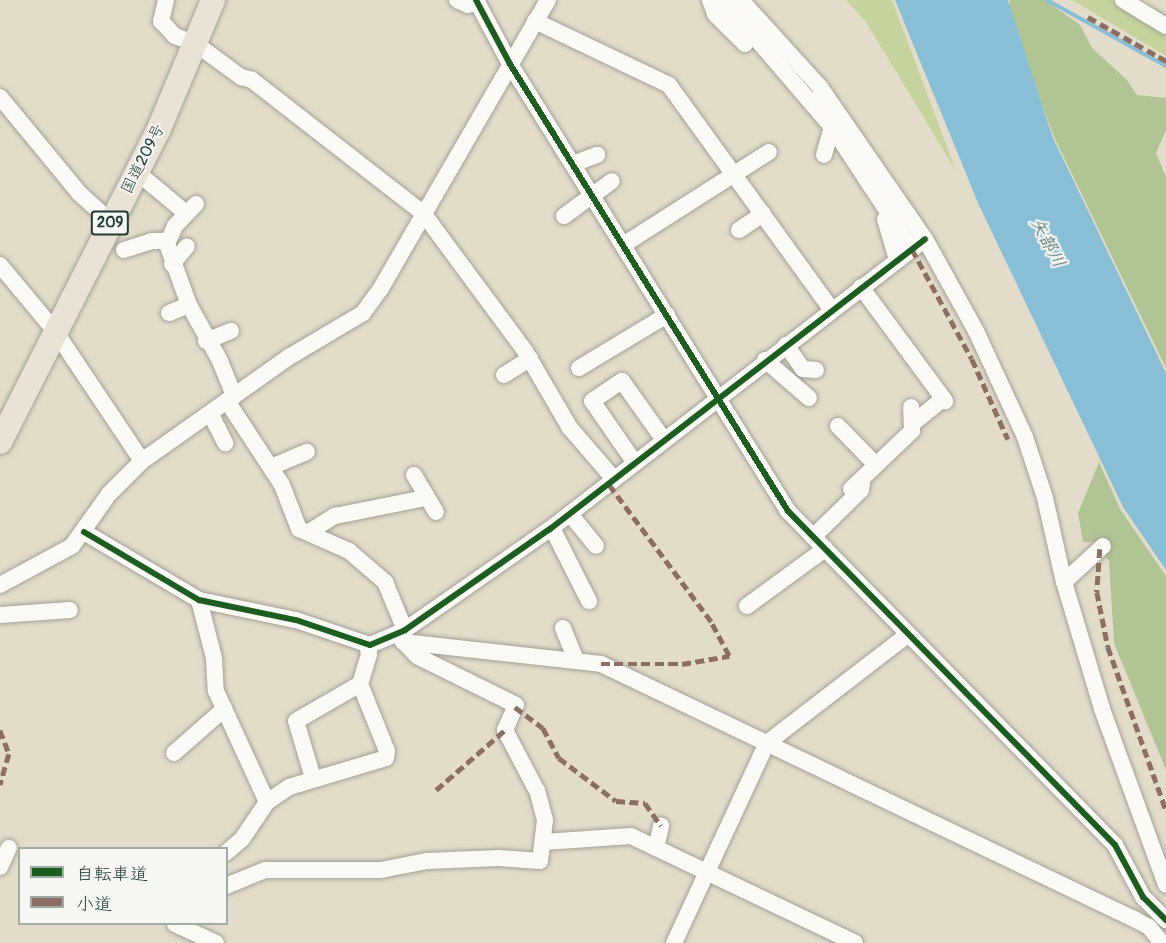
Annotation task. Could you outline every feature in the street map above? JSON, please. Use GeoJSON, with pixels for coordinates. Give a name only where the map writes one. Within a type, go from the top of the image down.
{"type":"FeatureCollection","features":[{"type":"Feature","properties":{"kind":"highway","name":"国道209号"},"geometry":{"type":"LineString","coordinates":[[0,442],[55,331],[120,242],[213,0]]}},
{"type":"Feature","properties":{"kind":"street"},"geometry":{"type":"LineString","coordinates":[[166,0],[161,21],[175,36],[196,44],[242,77],[252,80],[423,213],[530,359],[570,428],[614,479]]}},
{"type":"Feature","properties":{"kind":"street"},"geometry":{"type":"LineString","coordinates":[[457,0],[468,5],[476,1],[510,64],[788,511],[1115,845],[1143,897],[1166,920]]}},
{"type":"Feature","properties":{"kind":"street"},"geometry":{"type":"LineString","coordinates":[[0,585],[72,546],[109,494],[142,461],[230,398],[363,313],[381,288],[548,0]]}},
{"type":"Feature","properties":{"kind":"street"},"geometry":{"type":"LineString","coordinates":[[710,0],[715,14],[745,44],[739,7]]}},
{"type":"Feature","properties":{"kind":"street"},"geometry":{"type":"LineString","coordinates":[[723,0],[739,7],[814,80],[874,165],[918,244],[976,331],[1024,437],[1045,498],[1064,582],[1102,709],[1166,885]]}},
{"type":"Feature","properties":{"kind":"street"},"geometry":{"type":"LineString","coordinates":[[1123,0],[1166,26]]}},
{"type":"Feature","properties":{"kind":"street"},"geometry":{"type":"LineString","coordinates":[[739,7],[832,127],[881,202],[918,244]]}},
{"type":"Feature","properties":{"kind":"street"},"geometry":{"type":"LineString","coordinates":[[535,21],[590,50],[669,85],[832,310]]}},
{"type":"Feature","properties":{"kind":"street"},"geometry":{"type":"LineString","coordinates":[[814,80],[814,92],[832,127],[825,153],[850,155]]}},
{"type":"Feature","properties":{"kind":"street"},"geometry":{"type":"LineString","coordinates":[[0,97],[120,242],[167,241]]}},
{"type":"Feature","properties":{"kind":"street"},"geometry":{"type":"LineString","coordinates":[[623,245],[769,152]]}},
{"type":"Feature","properties":{"kind":"street"},"geometry":{"type":"LineString","coordinates":[[573,164],[597,155]]}},
{"type":"Feature","properties":{"kind":"street"},"geometry":{"type":"LineString","coordinates":[[874,165],[881,202],[897,260]]}},
{"type":"Feature","properties":{"kind":"street"},"geometry":{"type":"LineString","coordinates":[[145,178],[191,209],[167,241],[172,264],[197,311],[206,341],[220,361],[230,398],[271,467],[299,530],[309,532],[348,550],[385,582],[401,635],[417,656],[516,705],[505,730],[537,791],[545,820],[540,861],[499,858],[427,861],[381,870],[265,870],[228,885]]}},
{"type":"Feature","properties":{"kind":"street"},"geometry":{"type":"LineString","coordinates":[[564,216],[612,181]]}},
{"type":"Feature","properties":{"kind":"street"},"geometry":{"type":"LineString","coordinates":[[739,230],[763,214]]}},
{"type":"Feature","properties":{"kind":"street"},"geometry":{"type":"LineString","coordinates":[[84,532],[199,600],[296,620],[367,644],[401,635],[552,528],[765,360],[918,244]]}},
{"type":"Feature","properties":{"kind":"street"},"geometry":{"type":"LineString","coordinates":[[172,264],[187,246]]}},
{"type":"Feature","properties":{"kind":"street"},"geometry":{"type":"LineString","coordinates":[[0,265],[55,331],[142,461]]}},
{"type":"Feature","properties":{"kind":"street"},"geometry":{"type":"LineString","coordinates":[[861,287],[944,400],[912,424]]}},
{"type":"Feature","properties":{"kind":"street"},"geometry":{"type":"LineString","coordinates":[[170,314],[197,311]]}},
{"type":"Feature","properties":{"kind":"street"},"geometry":{"type":"LineString","coordinates":[[579,368],[667,315]]}},
{"type":"Feature","properties":{"kind":"street"},"geometry":{"type":"LineString","coordinates":[[206,341],[231,331]]}},
{"type":"Feature","properties":{"kind":"street"},"geometry":{"type":"LineString","coordinates":[[786,345],[803,369],[816,370]]}},
{"type":"Feature","properties":{"kind":"street"},"geometry":{"type":"LineString","coordinates":[[504,375],[530,359]]}},
{"type":"Feature","properties":{"kind":"street"},"geometry":{"type":"LineString","coordinates":[[765,360],[809,398]]}},
{"type":"Feature","properties":{"kind":"street"},"geometry":{"type":"LineString","coordinates":[[635,463],[592,401],[621,381],[664,440]]}},
{"type":"Feature","properties":{"kind":"street"},"geometry":{"type":"LineString","coordinates":[[813,537],[861,490],[855,485],[912,430],[911,407]]}},
{"type":"Feature","properties":{"kind":"street"},"geometry":{"type":"LineString","coordinates":[[210,413],[225,443]]}},
{"type":"Feature","properties":{"kind":"street"},"geometry":{"type":"LineString","coordinates":[[838,426],[876,465]]}},
{"type":"Feature","properties":{"kind":"street"},"geometry":{"type":"LineString","coordinates":[[271,467],[307,452]]}},
{"type":"Feature","properties":{"kind":"street"},"geometry":{"type":"LineString","coordinates":[[414,475],[424,496],[436,512]]}},
{"type":"Feature","properties":{"kind":"street"},"geometry":{"type":"LineString","coordinates":[[309,532],[335,516],[424,496],[438,486]]}},
{"type":"Feature","properties":{"kind":"street"},"geometry":{"type":"LineString","coordinates":[[570,513],[596,546]]}},
{"type":"Feature","properties":{"kind":"street"},"geometry":{"type":"LineString","coordinates":[[552,528],[589,601]]}},
{"type":"Feature","properties":{"kind":"street"},"geometry":{"type":"LineString","coordinates":[[1064,582],[1103,546]]}},
{"type":"Feature","properties":{"kind":"street"},"geometry":{"type":"LineString","coordinates":[[747,606],[825,549]]}},
{"type":"Feature","properties":{"kind":"street"},"geometry":{"type":"LineString","coordinates":[[199,600],[214,658],[216,692],[267,802]]}},
{"type":"Feature","properties":{"kind":"street"},"geometry":{"type":"LineString","coordinates":[[0,615],[70,610]]}},
{"type":"Feature","properties":{"kind":"street"},"geometry":{"type":"LineString","coordinates":[[563,628],[576,661]]}},
{"type":"Feature","properties":{"kind":"street"},"geometry":{"type":"LineString","coordinates":[[401,635],[601,664],[1134,919],[1149,927],[1162,943]]}},
{"type":"Feature","properties":{"kind":"street"},"geometry":{"type":"LineString","coordinates":[[674,943],[767,744],[907,635]]}},
{"type":"Feature","properties":{"kind":"street"},"geometry":{"type":"LineString","coordinates":[[228,852],[242,839],[267,802],[289,787],[386,758],[387,751],[360,684],[369,654],[367,644]]}},
{"type":"Feature","properties":{"kind":"street"},"geometry":{"type":"LineString","coordinates":[[314,778],[296,721],[360,684]]}},
{"type":"Feature","properties":{"kind":"street"},"geometry":{"type":"LineString","coordinates":[[174,753],[224,709]]}},
{"type":"Feature","properties":{"kind":"street"},"geometry":{"type":"LineString","coordinates":[[656,848],[661,826]]}},
{"type":"Feature","properties":{"kind":"street"},"geometry":{"type":"LineString","coordinates":[[544,842],[632,836],[855,943]]}},
{"type":"Feature","properties":{"kind":"street"},"geometry":{"type":"LineString","coordinates":[[0,867],[10,848]]}},
{"type":"Feature","properties":{"kind":"street"},"geometry":{"type":"LineString","coordinates":[[178,925],[209,934]]}},
{"type":"Feature","properties":{"kind":"green space"},"geometry":{"type":"Polygon","coordinates":[[[846,0],[892,0],[956,171],[866,22],[846,0]]]}},
{"type":"Feature","properties":{"kind":"green space"},"geometry":{"type":"Polygon","coordinates":[[[1010,0],[1045,0],[1080,25],[1092,48],[1126,79],[1137,95],[1166,98],[1166,130],[1156,153],[1166,177],[1166,368],[1054,137],[1009,14],[1010,0]]]}},
{"type":"Feature","properties":{"kind":"green space"},"geometry":{"type":"Polygon","coordinates":[[[1072,0],[1111,0],[1166,33],[1166,56],[1072,0]]]}},
{"type":"Feature","properties":{"kind":"green space"},"geometry":{"type":"Polygon","coordinates":[[[1099,462],[1120,509],[1166,576],[1166,770],[1114,643],[1109,561],[1093,542],[1083,542],[1078,513],[1099,462]]]}},
{"type":"Feature","properties":{"kind":"water","name":"矢部川"},"geometry":{"type":"Polygon","coordinates":[[[895,0],[1008,0],[1053,138],[1166,373],[1166,570],[1123,507],[978,203],[895,0]]]}},
{"type":"Feature","properties":{"kind":"waterway"},"geometry":{"type":"LineString","coordinates":[[1047,0],[1166,66]]}},
{"type":"Feature","properties":{"kind":"marked path"},"geometry":{"type":"LineString","coordinates":[[1088,17],[1166,61]]}},
{"type":"Feature","properties":{"kind":"marked path"},"geometry":{"type":"LineString","coordinates":[[912,249],[972,359],[1008,439]]}},
{"type":"Feature","properties":{"kind":"marked path"},"geometry":{"type":"LineString","coordinates":[[601,664],[682,664],[729,656],[711,622],[608,484]]}},
{"type":"Feature","properties":{"kind":"marked path"},"geometry":{"type":"LineString","coordinates":[[1100,549],[1097,592],[1108,647],[1166,810]]}},
{"type":"Feature","properties":{"kind":"marked path"},"geometry":{"type":"LineString","coordinates":[[515,707],[543,728],[559,758],[616,801],[645,803],[661,826]]}},
{"type":"Feature","properties":{"kind":"marked path"},"geometry":{"type":"LineString","coordinates":[[0,730],[9,754],[0,785]]}},
{"type":"Feature","properties":{"kind":"marked path"},"geometry":{"type":"LineString","coordinates":[[436,790],[505,730]]}},
{"type":"Feature","properties":{"kind":"cycle path"},"geometry":{"type":"LineString","coordinates":[[476,0],[510,64],[788,511],[1115,845],[1143,897],[1166,920]]}},
{"type":"Feature","properties":{"kind":"cycle path"},"geometry":{"type":"LineString","coordinates":[[84,532],[199,600],[296,620],[370,645],[405,630],[550,529],[925,239]]}}]}
